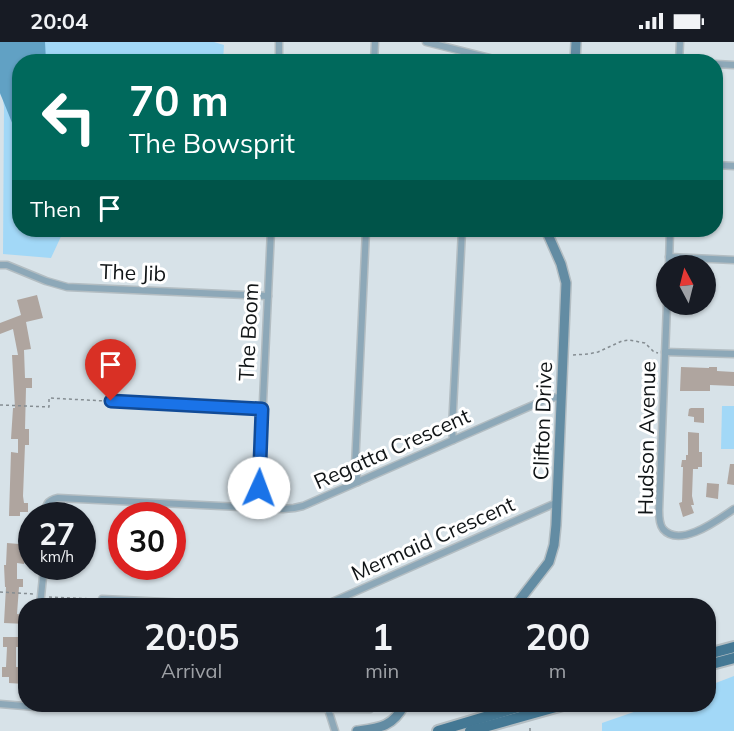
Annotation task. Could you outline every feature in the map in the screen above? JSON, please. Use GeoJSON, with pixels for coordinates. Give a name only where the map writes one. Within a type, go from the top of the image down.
{"type":"FeatureCollection","features":[{"type":"Feature","properties":{"kind":"main road"},"geometry":{"type":"LineString","coordinates":[[716,652],[734,647]]}},
{"type":"Feature","properties":{"kind":"main road"},"geometry":{"type":"LineString","coordinates":[[716,663],[734,658]]}},
{"type":"Feature","properties":{"kind":"main road"},"geometry":{"type":"LineString","coordinates":[[438,731],[502,712]]}},
{"type":"Feature","properties":{"kind":"main road"},"geometry":{"type":"LineString","coordinates":[[470,731],[538,712]]}},
{"type":"Feature","properties":{"kind":"street"},"geometry":{"type":"LineString","coordinates":[[426,42],[470,54]]}},
{"type":"Feature","properties":{"kind":"street","name":"The Boom"},"geometry":{"type":"LineString","coordinates":[[258,508],[271,237]]}},
{"type":"Feature","properties":{"kind":"street"},"geometry":{"type":"LineString","coordinates":[[358,482],[356,467],[366,237]]}},
{"type":"Feature","properties":{"kind":"street"},"geometry":{"type":"LineString","coordinates":[[453,440],[462,237]]}},
{"type":"Feature","properties":{"kind":"street","name":"Clifton Drive"},"geometry":{"type":"LineString","coordinates":[[521,598],[549,562],[554,545],[558,502],[566,283],[549,237]]}},
{"type":"Feature","properties":{"kind":"street"},"geometry":{"type":"LineString","coordinates":[[669,255],[670,237]]}},
{"type":"Feature","properties":{"kind":"street"},"geometry":{"type":"LineString","coordinates":[[716,259],[734,260]]}},
{"type":"Feature","properties":{"kind":"street","name":"The Jib"},"geometry":{"type":"LineString","coordinates":[[0,265],[8,265],[67,287],[268,296]]}},
{"type":"Feature","properties":{"kind":"street","name":"Hudson Avenue"},"geometry":{"type":"LineString","coordinates":[[667,315],[660,520],[664,529],[672,534],[684,535],[708,526],[734,509]]}},
{"type":"Feature","properties":{"kind":"street"},"geometry":{"type":"LineString","coordinates":[[665,352],[734,354]]}},
{"type":"Feature","properties":{"kind":"street","name":"Regatta Crescent"},"geometry":{"type":"LineString","coordinates":[[48,502],[58,498],[294,508],[549,398],[561,397]]}},
{"type":"Feature","properties":{"kind":"street"},"geometry":{"type":"LineString","coordinates":[[111,401],[262,409]]}},
{"type":"Feature","properties":{"kind":"street","name":"Mermaid Crescent"},"geometry":{"type":"LineString","coordinates":[[341,598],[558,502]]}},
{"type":"Feature","properties":{"kind":"street"},"geometry":{"type":"LineString","coordinates":[[41,598],[43,580]]}},
{"type":"Feature","properties":{"kind":"street"},"geometry":{"type":"LineString","coordinates":[[0,704],[18,705]]}},
{"type":"Feature","properties":{"kind":"street"},"geometry":{"type":"LineString","coordinates":[[329,712],[334,731]]}},
{"type":"Feature","properties":{"kind":"street"},"geometry":{"type":"LineString","coordinates":[[357,731],[388,724],[400,712]]}},
{"type":"Feature","properties":{"kind":"path"},"geometry":{"type":"LineString","coordinates":[[573,355],[598,352],[629,340],[645,343],[654,352],[665,352]]}},
{"type":"Feature","properties":{"kind":"path"},"geometry":{"type":"LineString","coordinates":[[0,405],[49,407],[49,398],[111,401]]}},
{"type":"Feature","properties":{"kind":"path"},"geometry":{"type":"LineString","coordinates":[[0,592],[87,598]]}},
{"type":"Feature","properties":{"kind":"path"},"geometry":{"type":"LineString","coordinates":[[530,724],[530,731]]}},
{"type":"Feature","properties":{"kind":"shaded area"},"geometry":{"type":"Polygon","coordinates":[[[0,42],[214,42],[224,45],[223,54],[12,54],[12,237],[61,237],[51,258],[3,254],[4,107],[0,94],[0,42]]]}},
{"type":"Feature","properties":{"kind":"shaded area"},"geometry":{"type":"Polygon","coordinates":[[[0,42],[45,42],[46,54],[12,54],[12,123],[0,93],[0,42]]]}},
{"type":"Feature","properties":{"kind":"shaded area"},"geometry":{"type":"Polygon","coordinates":[[[722,406],[734,406],[734,449],[721,449],[722,406]]]}},
{"type":"Feature","properties":{"kind":"shaded area"},"geometry":{"type":"Polygon","coordinates":[[[734,676],[734,731],[602,731],[602,723],[634,712],[716,712],[716,683],[734,676]]]}},
{"type":"Feature","properties":{"kind":"building"},"geometry":{"type":"Polygon","coordinates":[[[37,295],[43,318],[26,322],[31,349],[24,350],[25,378],[32,378],[32,388],[26,388],[25,429],[29,429],[29,445],[25,445],[24,502],[18,502],[18,516],[9,516],[11,452],[18,453],[18,439],[11,439],[13,408],[15,408],[12,355],[18,355],[13,329],[0,334],[0,323],[21,315],[17,300],[37,295]]]}},
{"type":"Feature","properties":{"kind":"building"},"geometry":{"type":"Polygon","coordinates":[[[681,367],[717,367],[717,371],[734,372],[734,386],[710,385],[710,391],[680,391],[681,367]]]}},
{"type":"Feature","properties":{"kind":"building"},"geometry":{"type":"Polygon","coordinates":[[[691,408],[704,408],[704,423],[694,422],[694,417],[688,416],[691,408]]]}},
{"type":"Feature","properties":{"kind":"building"},"geometry":{"type":"Polygon","coordinates":[[[688,432],[699,433],[702,467],[693,469],[694,505],[691,505],[694,513],[683,517],[679,503],[682,502],[683,467],[681,467],[682,460],[686,460],[686,455],[688,455],[688,432]]]}},
{"type":"Feature","properties":{"kind":"building"},"geometry":{"type":"Polygon","coordinates":[[[730,464],[734,464],[734,485],[727,484],[730,464]]]}},
{"type":"Feature","properties":{"kind":"building"},"geometry":{"type":"Polygon","coordinates":[[[707,483],[719,484],[718,499],[706,497],[707,483]]]}},
{"type":"Feature","properties":{"kind":"building"},"geometry":{"type":"Polygon","coordinates":[[[7,543],[18,544],[17,579],[23,580],[23,587],[19,587],[18,624],[4,623],[6,587],[4,565],[6,565],[7,543]]]}},
{"type":"Feature","properties":{"kind":"building"},"geometry":{"type":"Polygon","coordinates":[[[3,637],[18,637],[16,667],[18,667],[18,684],[9,683],[9,677],[2,677],[2,667],[6,667],[7,647],[3,647],[3,637]]]}},
{"type":"Feature","properties":{"kind":"route"},"geometry":{"type":"LineString","coordinates":[[111,401],[262,409],[259,488]]}}]}
